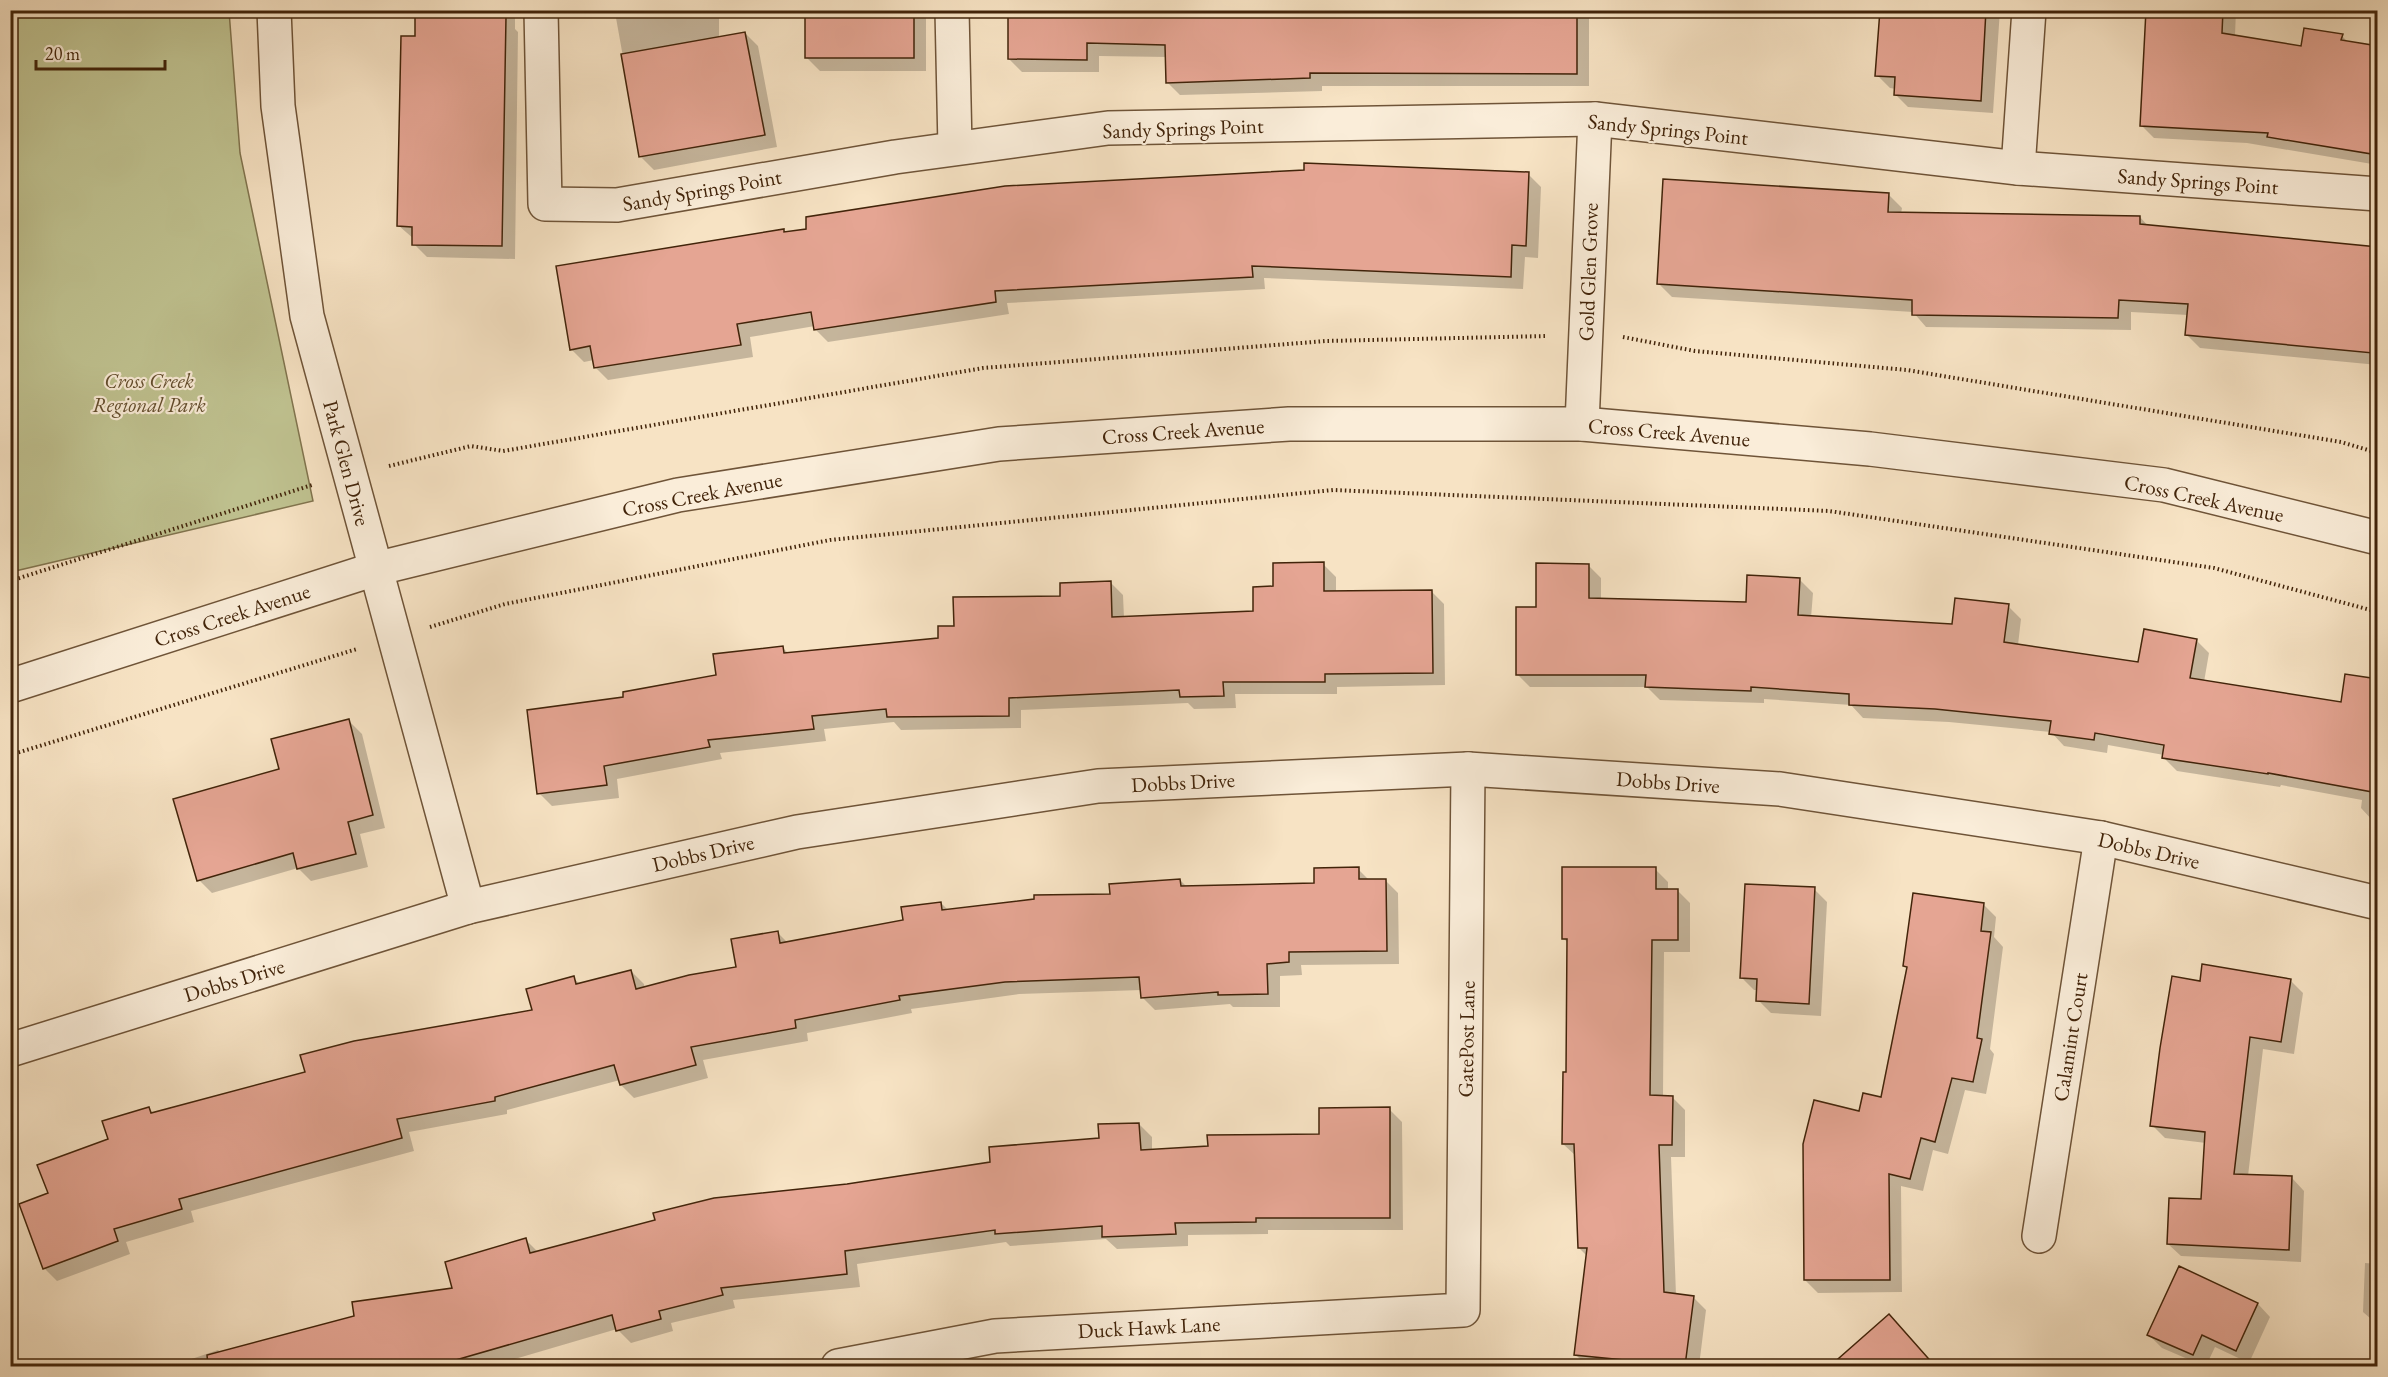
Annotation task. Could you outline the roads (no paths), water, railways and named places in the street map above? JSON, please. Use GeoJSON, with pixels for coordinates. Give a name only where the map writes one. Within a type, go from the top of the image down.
{"type":"FeatureCollection","features":[{"type":"Feature","properties":{"kind":"street","name":"Park Glen Drive"},"geometry":{"type":"LineString","coordinates":[[274,10],[278,106],[307,316],[468,907]]}},
{"type":"Feature","properties":{"kind":"street","name":"Sandy Springs Point"},"geometry":{"type":"LineString","coordinates":[[541,10],[545,204],[617,205],[955,148],[1108,128],[1595,119],[2018,168],[2378,194]]}},
{"type":"Feature","properties":{"kind":"street"},"geometry":{"type":"LineString","coordinates":[[952,10],[955,148]]}},
{"type":"Feature","properties":{"kind":"street"},"geometry":{"type":"LineString","coordinates":[[2018,168],[2029,10]]}},
{"type":"Feature","properties":{"kind":"street","name":"Gold Glen Grove"},"geometry":{"type":"LineString","coordinates":[[1582,424],[1595,119]]}},
{"type":"Feature","properties":{"kind":"street","name":"Cross Creek Avenue"},"geometry":{"type":"LineString","coordinates":[[10,686],[375,569],[678,495],[999,444],[1289,424],[1582,424],[1870,449],[2164,485],[2378,538]]}},
{"type":"Feature","properties":{"kind":"street","name":"Dobbs Drive"},"geometry":{"type":"LineString","coordinates":[[10,1050],[468,907],[797,831],[1098,786],[1468,769],[1780,789],[2101,838],[2378,903]]}},
{"type":"Feature","properties":{"kind":"street","name":"GatePost Lane"},"geometry":{"type":"LineString","coordinates":[[1463,1310],[1468,769]]}},
{"type":"Feature","properties":{"kind":"street","name":"Calamint Court"},"geometry":{"type":"LineString","coordinates":[[2039,1236],[2101,838]]}},
{"type":"Feature","properties":{"kind":"street","name":"Duck Hawk Lane"},"geometry":{"type":"LineString","coordinates":[[838,1366],[995,1336],[1463,1310]]}},
{"type":"Feature","properties":{"kind":"park label","name":"Cross Creek Regional Park"},"geometry":{"type":"Point","coordinates":[149,392]}}]}
